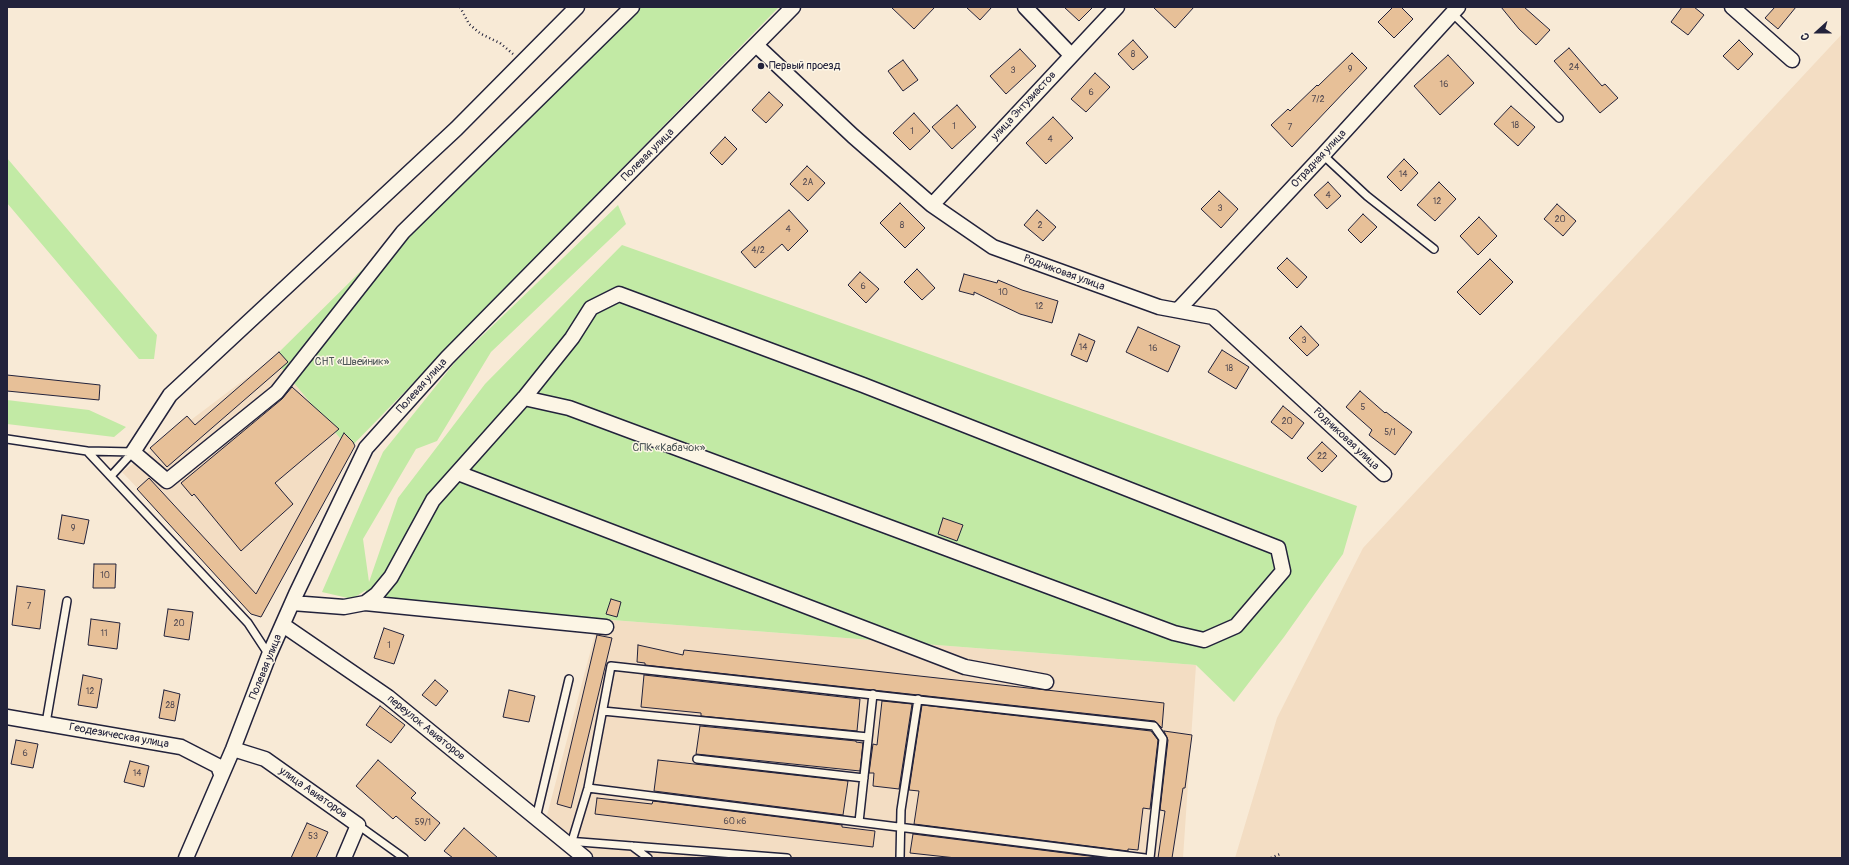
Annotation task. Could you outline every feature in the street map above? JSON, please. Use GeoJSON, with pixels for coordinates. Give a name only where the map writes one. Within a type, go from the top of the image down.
{"type":"FeatureCollection","features":[{"type":"Feature","properties":{"kind":"street"},"geometry":{"type":"LineString","coordinates":[[577,7],[450,134],[170,395],[133,452],[168,481],[277,392],[403,232],[632,7]]}},
{"type":"Feature","properties":{"kind":"street","name":"Полевая улица"},"geometry":{"type":"LineString","coordinates":[[186,858],[233,749],[269,655],[292,603],[366,448],[447,358],[794,7]]}},
{"type":"Feature","properties":{"kind":"street"},"geometry":{"type":"LineString","coordinates":[[1025,7],[1071,55]]}},
{"type":"Feature","properties":{"kind":"street","name":"улица Энтузиастов"},"geometry":{"type":"LineString","coordinates":[[932,205],[1117,7]]}},
{"type":"Feature","properties":{"kind":"street"},"geometry":{"type":"LineString","coordinates":[[1732,7],[1792,60]]}},
{"type":"Feature","properties":{"kind":"street","name":"Отрадная улица"},"geometry":{"type":"LineString","coordinates":[[1178,310],[1323,155],[1455,10]]}},
{"type":"Feature","properties":{"kind":"street","name":"Родниковая улица"},"geometry":{"type":"LineString","coordinates":[[756,45],[854,136],[932,205],[993,247],[1159,307],[1213,317],[1384,474]]}},
{"type":"Feature","properties":{"kind":"street"},"geometry":{"type":"LineString","coordinates":[[365,603],[377,594],[391,577],[434,500],[524,398],[572,338],[591,308],[619,294],[863,385],[1278,548],[1283,571],[1236,626],[1204,640],[1174,633],[569,408],[524,398]]}},
{"type":"Feature","properties":{"kind":"street"},"geometry":{"type":"LineString","coordinates":[[458,473],[965,668],[1046,682]]}},
{"type":"Feature","properties":{"kind":"street"},"geometry":{"type":"LineString","coordinates":[[292,603],[344,607],[365,603],[606,627]]}},
{"type":"Feature","properties":{"kind":"street","name":"переулок Авиаторов"},"geometry":{"type":"LineString","coordinates":[[283,625],[388,697],[536,818],[567,841],[585,858]]}},
{"type":"Feature","properties":{"kind":"street","name":"Геодезическая улица"},"geometry":{"type":"LineString","coordinates":[[7,716],[181,747],[218,766],[221,774]]}},
{"type":"Feature","properties":{"kind":"street","name":"улица Авиаторов"},"geometry":{"type":"LineString","coordinates":[[233,749],[265,759],[358,825],[344,858]]}},
{"type":"Feature","properties":{"kind":"lane"},"geometry":{"type":"LineString","coordinates":[[1455,10],[1559,118]]}},
{"type":"Feature","properties":{"kind":"lane"},"geometry":{"type":"LineString","coordinates":[[1323,155],[1367,196],[1434,249]]}},
{"type":"Feature","properties":{"kind":"lane"},"geometry":{"type":"LineString","coordinates":[[7,439],[86,451],[133,452]]}},
{"type":"Feature","properties":{"kind":"lane"},"geometry":{"type":"LineString","coordinates":[[86,451],[248,623],[269,655]]}},
{"type":"Feature","properties":{"kind":"lane"},"geometry":{"type":"LineString","coordinates":[[111,476],[133,452]]}},
{"type":"Feature","properties":{"kind":"lane"},"geometry":{"type":"LineString","coordinates":[[46,723],[67,601]]}},
{"type":"Feature","properties":{"kind":"lane"},"geometry":{"type":"LineString","coordinates":[[787,858],[567,841],[588,788],[611,666],[1154,726],[1163,739],[1150,858]]}},
{"type":"Feature","properties":{"kind":"lane"},"geometry":{"type":"LineString","coordinates":[[536,818],[569,679]]}},
{"type":"Feature","properties":{"kind":"lane"},"geometry":{"type":"LineString","coordinates":[[859,822],[873,694]]}},
{"type":"Feature","properties":{"kind":"lane"},"geometry":{"type":"LineString","coordinates":[[900,858],[901,810],[918,700]]}},
{"type":"Feature","properties":{"kind":"lane"},"geometry":{"type":"LineString","coordinates":[[603,711],[868,737]]}},
{"type":"Feature","properties":{"kind":"lane"},"geometry":{"type":"LineString","coordinates":[[697,759],[864,778]]}},
{"type":"Feature","properties":{"kind":"lane"},"geometry":{"type":"LineString","coordinates":[[588,788],[1145,858]]}},
{"type":"Feature","properties":{"kind":"lane"},"geometry":{"type":"LineString","coordinates":[[358,825],[404,858]]}},
{"type":"Feature","properties":{"kind":"lane"},"geometry":{"type":"LineString","coordinates":[[632,846],[648,858]]}},
{"type":"Feature","properties":{"kind":"lane"},"geometry":{"type":"LineString","coordinates":[[713,852],[721,858]]}},
{"type":"Feature","properties":{"kind":"path"},"geometry":{"type":"LineString","coordinates":[[460,7],[469,24],[481,34],[500,43],[523,62]]}},
{"type":"Feature","properties":{"kind":"path"},"geometry":{"type":"LineString","coordinates":[[1271,858],[1280,854]]}},
{"type":"Feature","properties":{"kind":"shaded area"},"geometry":{"type":"Polygon","coordinates":[[[1842,34],[1842,858],[1235,858],[1277,718],[1363,548],[1842,34]]]}},
{"type":"Feature","properties":{"kind":"shaded area"},"geometry":{"type":"Polygon","coordinates":[[[273,358],[349,449],[262,617],[122,472],[273,358]]]}},
{"type":"Feature","properties":{"kind":"shaded area"},"geometry":{"type":"Polygon","coordinates":[[[599,619],[1196,665],[1183,858],[572,858],[542,834],[599,619]]]}},
{"type":"Feature","properties":{"kind":"green space","name":"СНТ «Швейник»"},"geometry":{"type":"Polygon","coordinates":[[[628,7],[779,7],[349,449],[273,358],[628,7]]]}},
{"type":"Feature","properties":{"kind":"green space"},"geometry":{"type":"Polygon","coordinates":[[[7,158],[157,335],[154,359],[139,359],[7,203],[7,158]]]}},
{"type":"Feature","properties":{"kind":"green space","name":"СПК «Кабачок»"},"geometry":{"type":"Polygon","coordinates":[[[618,205],[626,224],[491,352],[437,441],[416,449],[363,539],[369,582],[398,498],[485,384],[622,245],[1357,506],[1343,554],[1284,637],[1234,702],[1196,665],[599,619],[360,610],[366,590],[352,599],[322,592],[383,452],[456,361],[618,205]]]}},
{"type":"Feature","properties":{"kind":"green space"},"geometry":{"type":"Polygon","coordinates":[[[7,400],[89,410],[126,427],[114,437],[7,424],[7,400]]]}},
{"type":"Feature","properties":{"kind":"building"},"geometry":{"type":"Polygon","coordinates":[[[891,7],[935,7],[914,29],[891,7]]]}},
{"type":"Feature","properties":{"kind":"building"},"geometry":{"type":"Polygon","coordinates":[[[966,7],[992,7],[980,20],[966,7]]]}},
{"type":"Feature","properties":{"kind":"building"},"geometry":{"type":"Polygon","coordinates":[[[1064,7],[1093,7],[1079,21],[1064,7]]]}},
{"type":"Feature","properties":{"kind":"building"},"geometry":{"type":"Polygon","coordinates":[[[1153,7],[1194,7],[1175,28],[1153,7]]]}},
{"type":"Feature","properties":{"kind":"building"},"geometry":{"type":"Polygon","coordinates":[[[1393,7],[1401,7],[1413,19],[1394,38],[1378,22],[1393,7]]]}},
{"type":"Feature","properties":{"kind":"building"},"geometry":{"type":"Polygon","coordinates":[[[1501,7],[1524,7],[1550,30],[1536,45],[1519,29],[1501,7]]]}},
{"type":"Feature","properties":{"kind":"building"},"geometry":{"type":"Polygon","coordinates":[[[1682,7],[1694,7],[1704,15],[1688,35],[1671,22],[1682,7]]]}},
{"type":"Feature","properties":{"kind":"building"},"geometry":{"type":"Polygon","coordinates":[[[1775,7],[1796,7],[1778,29],[1765,18],[1775,7]]]}},
{"type":"Feature","properties":{"kind":"building"},"geometry":{"type":"Polygon","coordinates":[[[1133,40],[1148,57],[1133,70],[1118,54],[1133,40]]]}},
{"type":"Feature","properties":{"kind":"building"},"geometry":{"type":"Polygon","coordinates":[[[1739,40],[1753,54],[1738,70],[1723,56],[1739,40]]]}},
{"type":"Feature","properties":{"kind":"building"},"geometry":{"type":"Polygon","coordinates":[[[1569,48],[1602,86],[1605,84],[1618,98],[1600,113],[1554,61],[1569,48]]]}},
{"type":"Feature","properties":{"kind":"building"},"geometry":{"type":"Polygon","coordinates":[[[1020,49],[1036,66],[1006,94],[990,76],[1020,49]]]}},
{"type":"Feature","properties":{"kind":"building"},"geometry":{"type":"Polygon","coordinates":[[[1352,53],[1367,68],[1292,147],[1271,125],[1288,109],[1290,111],[1352,53]]]}},
{"type":"Feature","properties":{"kind":"building"},"geometry":{"type":"Polygon","coordinates":[[[1448,55],[1474,83],[1440,115],[1414,86],[1448,55]]]}},
{"type":"Feature","properties":{"kind":"building"},"geometry":{"type":"Polygon","coordinates":[[[903,60],[918,80],[903,91],[888,71],[903,60]]]}},
{"type":"Feature","properties":{"kind":"building"},"geometry":{"type":"Polygon","coordinates":[[[1095,73],[1110,87],[1086,112],[1071,99],[1095,73]]]}},
{"type":"Feature","properties":{"kind":"building"},"geometry":{"type":"Polygon","coordinates":[[[769,92],[783,105],[766,123],[752,110],[769,92]]]}},
{"type":"Feature","properties":{"kind":"building"},"geometry":{"type":"Polygon","coordinates":[[[957,105],[976,127],[952,149],[932,127],[957,105]]]}},
{"type":"Feature","properties":{"kind":"building"},"geometry":{"type":"Polygon","coordinates":[[[1511,106],[1535,127],[1518,146],[1494,124],[1511,106]]]}},
{"type":"Feature","properties":{"kind":"building"},"geometry":{"type":"Polygon","coordinates":[[[914,113],[930,131],[910,150],[893,133],[914,113]]]}},
{"type":"Feature","properties":{"kind":"building"},"geometry":{"type":"Polygon","coordinates":[[[1053,117],[1073,138],[1046,164],[1026,143],[1053,117]]]}},
{"type":"Feature","properties":{"kind":"building"},"geometry":{"type":"Polygon","coordinates":[[[725,137],[737,149],[722,165],[710,153],[725,137]]]}},
{"type":"Feature","properties":{"kind":"building"},"geometry":{"type":"Polygon","coordinates":[[[1404,159],[1418,173],[1401,191],[1387,177],[1404,159]]]}},
{"type":"Feature","properties":{"kind":"building"},"geometry":{"type":"Polygon","coordinates":[[[807,166],[825,183],[808,201],[790,184],[807,166]]]}},
{"type":"Feature","properties":{"kind":"building"},"geometry":{"type":"Polygon","coordinates":[[[1328,182],[1341,196],[1327,209],[1314,195],[1328,182]]]}},
{"type":"Feature","properties":{"kind":"building"},"geometry":{"type":"Polygon","coordinates":[[[1439,182],[1456,199],[1435,221],[1417,205],[1439,182]]]}},
{"type":"Feature","properties":{"kind":"building"},"geometry":{"type":"Polygon","coordinates":[[[1219,191],[1238,209],[1221,228],[1201,209],[1219,191]]]}},
{"type":"Feature","properties":{"kind":"building"},"geometry":{"type":"Polygon","coordinates":[[[900,203],[925,228],[905,248],[880,223],[900,203]]]}},
{"type":"Feature","properties":{"kind":"building"},"geometry":{"type":"Polygon","coordinates":[[[1557,204],[1576,221],[1563,236],[1544,219],[1557,204]]]}},
{"type":"Feature","properties":{"kind":"building"},"geometry":{"type":"Polygon","coordinates":[[[789,210],[808,231],[788,251],[782,244],[755,268],[741,252],[789,210]]]}},
{"type":"Feature","properties":{"kind":"building"},"geometry":{"type":"Polygon","coordinates":[[[1037,210],[1056,227],[1043,241],[1024,225],[1037,210]]]}},
{"type":"Feature","properties":{"kind":"building"},"geometry":{"type":"Polygon","coordinates":[[[1363,214],[1377,227],[1361,243],[1348,230],[1363,214]]]}},
{"type":"Feature","properties":{"kind":"building"},"geometry":{"type":"Polygon","coordinates":[[[1479,217],[1497,236],[1478,255],[1460,236],[1479,217]]]}},
{"type":"Feature","properties":{"kind":"building"},"geometry":{"type":"Polygon","coordinates":[[[1287,258],[1307,277],[1297,288],[1277,268],[1287,258]]]}},
{"type":"Feature","properties":{"kind":"building"},"geometry":{"type":"Polygon","coordinates":[[[1490,259],[1513,282],[1480,315],[1457,292],[1490,259]]]}},
{"type":"Feature","properties":{"kind":"building"},"geometry":{"type":"Polygon","coordinates":[[[917,269],[935,288],[922,300],[904,282],[917,269]]]}},
{"type":"Feature","properties":{"kind":"building"},"geometry":{"type":"Polygon","coordinates":[[[860,272],[879,289],[866,303],[848,285],[860,272]]]}},
{"type":"Feature","properties":{"kind":"building"},"geometry":{"type":"Polygon","coordinates":[[[964,274],[997,283],[998,280],[1022,290],[1058,301],[1052,323],[1020,314],[974,292],[974,295],[959,291],[964,274]]]}},
{"type":"Feature","properties":{"kind":"building"},"geometry":{"type":"Polygon","coordinates":[[[1301,326],[1319,345],[1307,356],[1289,338],[1301,326]]]}},
{"type":"Feature","properties":{"kind":"building"},"geometry":{"type":"Polygon","coordinates":[[[1138,327],[1180,346],[1168,372],[1126,352],[1138,327]]]}},
{"type":"Feature","properties":{"kind":"building"},"geometry":{"type":"Polygon","coordinates":[[[1079,334],[1095,341],[1087,362],[1071,355],[1079,334]]]}},
{"type":"Feature","properties":{"kind":"building"},"geometry":{"type":"Polygon","coordinates":[[[1222,350],[1249,367],[1236,389],[1208,372],[1222,350]]]}},
{"type":"Feature","properties":{"kind":"building"},"geometry":{"type":"Polygon","coordinates":[[[279,352],[288,362],[167,467],[150,448],[187,416],[195,425],[279,352]]]}},
{"type":"Feature","properties":{"kind":"building"},"geometry":{"type":"Polygon","coordinates":[[[7,375],[100,385],[99,400],[7,391],[7,375]]]}},
{"type":"Feature","properties":{"kind":"building"},"geometry":{"type":"Polygon","coordinates":[[[292,387],[339,429],[275,483],[293,504],[241,551],[194,494],[192,496],[181,483],[282,399],[292,387]]]}},
{"type":"Feature","properties":{"kind":"building"},"geometry":{"type":"Polygon","coordinates":[[[1360,391],[1385,413],[1386,412],[1412,432],[1395,455],[1369,435],[1372,430],[1346,407],[1360,391]]]}},
{"type":"Feature","properties":{"kind":"building"},"geometry":{"type":"Polygon","coordinates":[[[1283,406],[1304,423],[1292,439],[1271,422],[1283,406]]]}},
{"type":"Feature","properties":{"kind":"building"},"geometry":{"type":"Polygon","coordinates":[[[344,433],[355,446],[261,617],[251,614],[137,489],[149,478],[256,594],[344,433]]]}},
{"type":"Feature","properties":{"kind":"building"},"geometry":{"type":"Polygon","coordinates":[[[1322,442],[1337,456],[1322,472],[1307,458],[1322,442]]]}},
{"type":"Feature","properties":{"kind":"building"},"geometry":{"type":"Polygon","coordinates":[[[62,515],[89,520],[84,544],[58,539],[62,515]]]}},
{"type":"Feature","properties":{"kind":"building"},"geometry":{"type":"Polygon","coordinates":[[[943,518],[963,525],[957,541],[938,534],[943,518]]]}},
{"type":"Feature","properties":{"kind":"building"},"geometry":{"type":"Polygon","coordinates":[[[94,564],[116,564],[115,588],[93,588],[94,564]]]}},
{"type":"Feature","properties":{"kind":"building"},"geometry":{"type":"Polygon","coordinates":[[[17,586],[45,590],[40,629],[12,625],[17,586]]]}},
{"type":"Feature","properties":{"kind":"building"},"geometry":{"type":"Polygon","coordinates":[[[611,599],[621,602],[617,617],[606,614],[611,599]]]}},
{"type":"Feature","properties":{"kind":"building"},"geometry":{"type":"Polygon","coordinates":[[[168,609],[193,612],[189,640],[164,636],[168,609]]]}},
{"type":"Feature","properties":{"kind":"building"},"geometry":{"type":"Polygon","coordinates":[[[91,619],[120,623],[117,649],[88,645],[91,619]]]}},
{"type":"Feature","properties":{"kind":"building"},"geometry":{"type":"Polygon","coordinates":[[[384,628],[404,635],[394,664],[374,658],[384,628]]]}},
{"type":"Feature","properties":{"kind":"building"},"geometry":{"type":"Polygon","coordinates":[[[597,635],[612,638],[571,808],[557,804],[597,635]]]}},
{"type":"Feature","properties":{"kind":"building"},"geometry":{"type":"Polygon","coordinates":[[[638,645],[683,655],[684,650],[1164,703],[1162,728],[1155,721],[645,665],[645,663],[637,662],[638,645]]]}},
{"type":"Feature","properties":{"kind":"building"},"geometry":{"type":"Polygon","coordinates":[[[83,675],[102,679],[97,708],[78,705],[83,675]]]}},
{"type":"Feature","properties":{"kind":"building"},"geometry":{"type":"Polygon","coordinates":[[[644,675],[860,699],[857,731],[701,716],[701,713],[641,707],[644,675]]]}},
{"type":"Feature","properties":{"kind":"building"},"geometry":{"type":"Polygon","coordinates":[[[435,680],[448,691],[436,706],[422,695],[435,680]]]}},
{"type":"Feature","properties":{"kind":"building"},"geometry":{"type":"Polygon","coordinates":[[[164,690],[180,694],[175,721],[159,718],[164,690]]]}},
{"type":"Feature","properties":{"kind":"building"},"geometry":{"type":"Polygon","coordinates":[[[509,690],[535,696],[529,722],[503,717],[509,690]]]}},
{"type":"Feature","properties":{"kind":"building"},"geometry":{"type":"Polygon","coordinates":[[[882,701],[912,704],[899,789],[873,786],[874,773],[869,773],[873,744],[877,745],[882,701]]]}},
{"type":"Feature","properties":{"kind":"building"},"geometry":{"type":"Polygon","coordinates":[[[922,705],[1151,731],[1158,740],[1150,809],[1143,808],[1138,850],[1128,849],[1128,851],[914,824],[919,791],[909,790],[922,705]]]}},
{"type":"Feature","properties":{"kind":"building"},"geometry":{"type":"Polygon","coordinates":[[[380,706],[405,725],[391,743],[366,725],[380,706]]]}},
{"type":"Feature","properties":{"kind":"building"},"geometry":{"type":"Polygon","coordinates":[[[700,726],[856,741],[863,743],[860,771],[696,754],[700,726]]]}},
{"type":"Feature","properties":{"kind":"building"},"geometry":{"type":"Polygon","coordinates":[[[1164,731],[1192,735],[1185,788],[1183,788],[1172,858],[1158,858],[1165,811],[1160,810],[1168,740],[1164,731]]]}},
{"type":"Feature","properties":{"kind":"building"},"geometry":{"type":"Polygon","coordinates":[[[16,740],[38,744],[33,768],[11,764],[16,740]]]}},
{"type":"Feature","properties":{"kind":"building"},"geometry":{"type":"Polygon","coordinates":[[[378,760],[416,793],[411,798],[440,823],[425,841],[396,816],[393,819],[356,786],[378,760]]]}},
{"type":"Feature","properties":{"kind":"building"},"geometry":{"type":"Polygon","coordinates":[[[658,760],[848,781],[843,815],[654,791],[658,760]]]}},
{"type":"Feature","properties":{"kind":"building"},"geometry":{"type":"Polygon","coordinates":[[[130,761],[149,766],[144,787],[124,782],[130,761]]]}},
{"type":"Feature","properties":{"kind":"building"},"geometry":{"type":"Polygon","coordinates":[[[597,798],[652,804],[653,801],[842,825],[842,827],[875,831],[873,847],[595,814],[597,798]]]}},
{"type":"Feature","properties":{"kind":"building"},"geometry":{"type":"Polygon","coordinates":[[[307,823],[328,832],[316,858],[291,858],[307,823]]]}},
{"type":"Feature","properties":{"kind":"building"},"geometry":{"type":"Polygon","coordinates":[[[464,828],[498,858],[453,858],[444,851],[464,828]]]}},
{"type":"Feature","properties":{"kind":"building"},"geometry":{"type":"Polygon","coordinates":[[[913,834],[1105,858],[956,858],[910,853],[913,834]]]}},
{"type":"Feature","properties":{"kind":"place","name":"Первый проезд"},"geometry":{"type":"Point","coordinates":[761,66]}}]}
